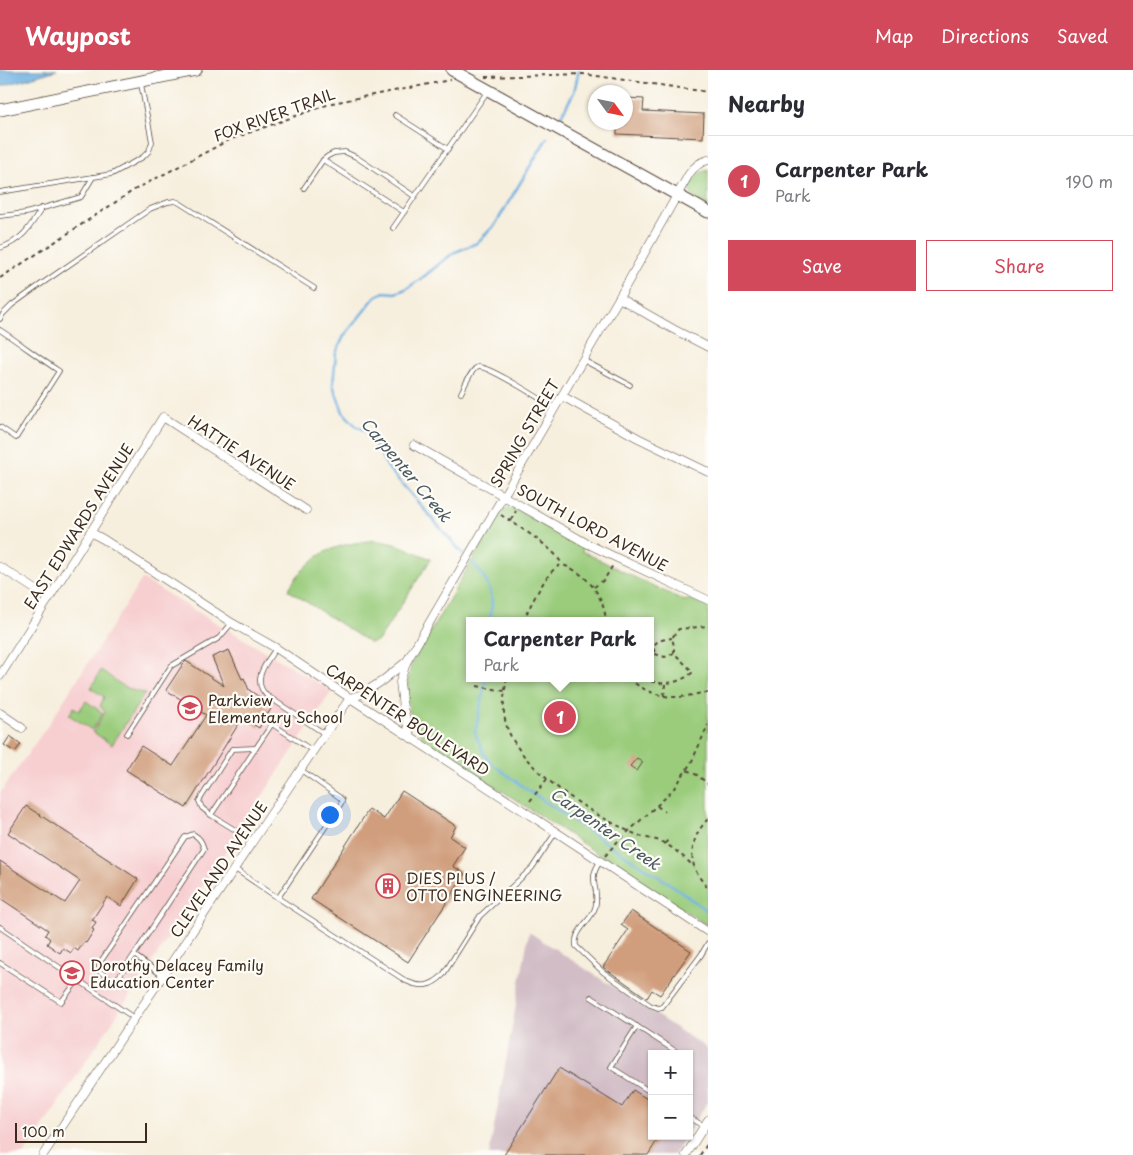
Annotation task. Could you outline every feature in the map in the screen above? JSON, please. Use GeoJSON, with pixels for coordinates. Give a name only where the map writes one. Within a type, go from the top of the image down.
{"type":"FeatureCollection","features":[{"type":"Feature","properties":{"kind":"street"},"geometry":{"type":"LineString","coordinates":[[0,110],[196,70]]}},
{"type":"Feature","properties":{"kind":"street"},"geometry":{"type":"LineString","coordinates":[[452,70],[708,212]]}},
{"type":"Feature","properties":{"kind":"street","name":"SPRING STREET"},"geometry":{"type":"LineString","coordinates":[[350,698],[362,694],[407,661],[677,195],[695,166],[705,160]]}},
{"type":"Feature","properties":{"kind":"street"},"geometry":{"type":"LineString","coordinates":[[619,298],[708,347]]}},
{"type":"Feature","properties":{"kind":"street"},"geometry":{"type":"LineString","coordinates":[[562,396],[638,438],[708,472]]}},
{"type":"Feature","properties":{"kind":"street","name":"HATTIE AVENUE"},"geometry":{"type":"LineString","coordinates":[[162,417],[306,510]]}},
{"type":"Feature","properties":{"kind":"street","name":"EAST EDWARDS AVENUE"},"geometry":{"type":"LineString","coordinates":[[0,676],[162,417]]}},
{"type":"Feature","properties":{"kind":"street","name":"SOUTH LORD AVENUE"},"geometry":{"type":"LineString","coordinates":[[414,445],[577,538],[708,600]]}},
{"type":"Feature","properties":{"kind":"street","name":"CARPENTER BOULEVARD"},"geometry":{"type":"LineString","coordinates":[[90,532],[232,623],[276,648],[708,932]]}},
{"type":"Feature","properties":{"kind":"street"},"geometry":{"type":"LineString","coordinates":[[0,567],[49,598]]}},
{"type":"Feature","properties":{"kind":"street"},"geometry":{"type":"LineString","coordinates":[[407,661],[400,682],[403,708],[411,738]]}},
{"type":"Feature","properties":{"kind":"street","name":"CLEVELAND AVENUE"},"geometry":{"type":"LineString","coordinates":[[44,1155],[350,698]]}},
{"type":"Feature","properties":{"kind":"street"},"geometry":{"type":"LineString","coordinates":[[0,713],[22,728]]}},
{"type":"Feature","properties":{"kind":"street"},"geometry":{"type":"LineString","coordinates":[[686,1155],[706,1123]]}},
{"type":"Feature","properties":{"kind":"lane"},"geometry":{"type":"LineString","coordinates":[[0,192],[112,174],[143,157],[149,151],[152,142],[140,82]]}},
{"type":"Feature","properties":{"kind":"lane"},"geometry":{"type":"LineString","coordinates":[[392,228],[489,90]]}},
{"type":"Feature","properties":{"kind":"lane"},"geometry":{"type":"LineString","coordinates":[[394,115],[448,149]]}},
{"type":"Feature","properties":{"kind":"lane"},"geometry":{"type":"LineString","coordinates":[[304,188],[323,160],[334,153],[344,152],[414,196]]}},
{"type":"Feature","properties":{"kind":"lane"},"geometry":{"type":"LineString","coordinates":[[323,160],[404,212]]}},
{"type":"Feature","properties":{"kind":"lane"},"geometry":{"type":"LineString","coordinates":[[0,216],[26,212],[81,197],[93,176]]}},
{"type":"Feature","properties":{"kind":"lane"},"geometry":{"type":"LineString","coordinates":[[0,319],[12,305],[36,287],[150,210],[171,201],[178,202],[314,288]]}},
{"type":"Feature","properties":{"kind":"lane"},"geometry":{"type":"LineString","coordinates":[[0,248],[10,244],[27,231],[42,208]]}},
{"type":"Feature","properties":{"kind":"lane"},"geometry":{"type":"LineString","coordinates":[[0,330],[59,371],[16,438],[0,427]]}},
{"type":"Feature","properties":{"kind":"lane"},"geometry":{"type":"LineString","coordinates":[[582,360],[630,385]]}},
{"type":"Feature","properties":{"kind":"lane"},"geometry":{"type":"LineString","coordinates":[[461,393],[472,372],[475,368],[479,367],[497,374],[554,408]]}},
{"type":"Feature","properties":{"kind":"lane"},"geometry":{"type":"LineString","coordinates":[[127,734],[171,666],[219,638],[232,623]]}},
{"type":"Feature","properties":{"kind":"lane"},"geometry":{"type":"LineString","coordinates":[[276,648],[260,675],[260,688],[266,695],[325,734]]}},
{"type":"Feature","properties":{"kind":"lane"},"geometry":{"type":"LineString","coordinates":[[211,815],[272,724],[313,751]]}},
{"type":"Feature","properties":{"kind":"lane"},"geometry":{"type":"LineString","coordinates":[[253,841],[211,815],[202,808],[199,801],[232,749],[256,748]]}},
{"type":"Feature","properties":{"kind":"lane"},"geometry":{"type":"LineString","coordinates":[[278,898],[342,802],[339,797],[301,770]]}},
{"type":"Feature","properties":{"kind":"lane"},"geometry":{"type":"LineString","coordinates":[[234,869],[406,981],[421,986],[437,981],[443,975],[480,916],[532,868],[556,832]]}},
{"type":"Feature","properties":{"kind":"lane"},"geometry":{"type":"LineString","coordinates":[[193,834],[202,842],[204,849],[134,955],[120,975],[113,981],[99,971],[100,964],[185,837],[193,834]]}},
{"type":"Feature","properties":{"kind":"lane"},"geometry":{"type":"LineString","coordinates":[[600,862],[595,868],[593,875],[596,895],[594,912],[576,936],[575,943],[603,972],[650,1005],[662,1008],[708,943]]}},
{"type":"Feature","properties":{"kind":"lane"},"geometry":{"type":"LineString","coordinates":[[0,927],[134,1018]]}},
{"type":"Feature","properties":{"kind":"lane"},"geometry":{"type":"LineString","coordinates":[[134,955],[163,976]]}},
{"type":"Feature","properties":{"kind":"lane"},"geometry":{"type":"LineString","coordinates":[[0,963],[61,1002],[78,980]]}},
{"type":"Feature","properties":{"kind":"lane"},"geometry":{"type":"LineString","coordinates":[[590,997],[674,1050]]}},
{"type":"Feature","properties":{"kind":"lane"},"geometry":{"type":"LineString","coordinates":[[637,1026],[611,1067],[648,1090]]}},
{"type":"Feature","properties":{"kind":"lane"},"geometry":{"type":"LineString","coordinates":[[693,1118],[706,1123]]}},
{"type":"Feature","properties":{"kind":"path"},"geometry":{"type":"LineString","coordinates":[[484,77],[584,74],[708,92]]}},
{"type":"Feature","properties":{"kind":"path","name":"FOX RIVER TRAIL"},"geometry":{"type":"LineString","coordinates":[[0,278],[134,190],[229,140],[332,103],[465,77]]}},
{"type":"Feature","properties":{"kind":"path"},"geometry":{"type":"LineString","coordinates":[[511,521],[519,505]]}},
{"type":"Feature","properties":{"kind":"path"},"geometry":{"type":"LineString","coordinates":[[500,515],[548,548],[562,565]]}},
{"type":"Feature","properties":{"kind":"path"},"geometry":{"type":"LineString","coordinates":[[593,588],[606,578],[617,558]]}},
{"type":"Feature","properties":{"kind":"path"},"geometry":{"type":"LineString","coordinates":[[525,617],[533,600],[549,576],[555,568],[562,565],[576,571],[585,578],[602,604],[605,617]]}},
{"type":"Feature","properties":{"kind":"path"},"geometry":{"type":"LineString","coordinates":[[653,682],[664,684],[680,680],[693,672],[674,653],[672,638],[679,629],[708,626]]}},
{"type":"Feature","properties":{"kind":"path"},"geometry":{"type":"LineString","coordinates":[[654,646],[661,640],[672,638]]}},
{"type":"Feature","properties":{"kind":"path"},"geometry":{"type":"LineString","coordinates":[[654,651],[658,656],[665,657],[674,653]]}},
{"type":"Feature","properties":{"kind":"path"},"geometry":{"type":"LineString","coordinates":[[506,682],[504,707],[506,725],[521,752],[547,778],[588,809],[616,825],[665,844],[677,851],[694,867],[708,890]]}},
{"type":"Feature","properties":{"kind":"path"},"geometry":{"type":"LineString","coordinates":[[633,682],[646,690],[664,696],[680,697],[708,693]]}},
{"type":"Feature","properties":{"kind":"path"},"geometry":{"type":"LineString","coordinates":[[664,684],[664,696]]}},
{"type":"Feature","properties":{"kind":"path"},"geometry":{"type":"LineString","coordinates":[[477,686],[505,691]]}},
{"type":"Feature","properties":{"kind":"path"},"geometry":{"type":"LineString","coordinates":[[610,851],[629,830],[672,791],[687,770],[708,725]]}},
{"type":"Feature","properties":{"kind":"path"},"geometry":{"type":"LineString","coordinates":[[687,770],[708,784]]}},
{"type":"Feature","properties":{"kind":"path"},"geometry":{"type":"LineString","coordinates":[[530,801],[547,778]]}},
{"type":"Feature","properties":{"kind":"path"},"geometry":{"type":"LineString","coordinates":[[657,806],[665,812]]}},
{"type":"Feature","properties":{"kind":"path"},"geometry":{"type":"LineString","coordinates":[[694,867],[693,845],[699,829],[708,819]]}},
{"type":"Feature","properties":{"kind":"path"},"geometry":{"type":"LineString","coordinates":[[665,844],[668,838]]}},
{"type":"Feature","properties":{"kind":"path"},"geometry":{"type":"LineString","coordinates":[[700,1155],[708,1143]]}},
{"type":"Feature","properties":{"kind":"shaded area"},"geometry":{"type":"Polygon","coordinates":[[[142,579],[332,691],[24,1155],[0,1155],[0,793],[48,725],[142,579]]]}},
{"type":"Feature","properties":{"kind":"shaded area"},"geometry":{"type":"Polygon","coordinates":[[[529,932],[708,1049],[708,1101],[693,1125],[693,1050],[648,1050],[648,1140],[683,1140],[674,1155],[489,1155],[529,932]]]}},
{"type":"Feature","properties":{"kind":"green space"},"geometry":{"type":"Polygon","coordinates":[[[708,170],[708,205],[693,196],[689,187],[699,174],[708,170]]]}},
{"type":"Feature","properties":{"kind":"green space"},"geometry":{"type":"Polygon","coordinates":[[[507,508],[515,509],[583,548],[582,551],[685,601],[689,599],[708,607],[708,926],[436,748],[421,735],[415,726],[408,706],[407,695],[412,663],[500,513],[507,508]]]}},
{"type":"Feature","properties":{"kind":"green space"},"geometry":{"type":"Polygon","coordinates":[[[375,540],[399,545],[431,559],[378,641],[370,643],[288,590],[295,579],[317,557],[341,546],[375,540]]]}},
{"type":"Feature","properties":{"kind":"green space"},"geometry":{"type":"Polygon","coordinates":[[[101,670],[127,688],[145,693],[112,745],[93,732],[105,712],[100,706],[104,697],[91,688],[101,670]]]}},
{"type":"Feature","properties":{"kind":"green space"},"geometry":{"type":"Polygon","coordinates":[[[86,701],[103,713],[92,730],[69,715],[74,707],[79,711],[86,701]]]}},
{"type":"Feature","properties":{"kind":"water"},"geometry":{"type":"Polygon","coordinates":[[[0,70],[57,70],[0,87],[0,70]]]}},
{"type":"Feature","properties":{"kind":"building"},"geometry":{"type":"Polygon","coordinates":[[[633,98],[644,99],[643,111],[704,114],[703,138],[617,134],[617,130],[633,130],[633,98]]]}},
{"type":"Feature","properties":{"kind":"building"},"geometry":{"type":"Polygon","coordinates":[[[229,650],[249,690],[267,702],[265,706],[271,709],[259,728],[243,717],[186,808],[126,770],[141,746],[173,766],[206,715],[166,690],[186,661],[224,686],[212,657],[229,650]]]}},
{"type":"Feature","properties":{"kind":"building"},"geometry":{"type":"Polygon","coordinates":[[[10,736],[21,744],[15,752],[4,745],[10,736]]]}},
{"type":"Feature","properties":{"kind":"building"},"geometry":{"type":"Polygon","coordinates":[[[637,758],[643,762],[637,771],[630,766],[637,758]]]}},
{"type":"Feature","properties":{"kind":"building","name":"DIES PLUS / OTTO ENGINEERING"},"geometry":{"type":"Polygon","coordinates":[[[402,791],[456,826],[450,837],[465,847],[453,866],[465,874],[408,962],[311,899],[369,809],[384,819],[402,791]]]}},
{"type":"Feature","properties":{"kind":"building"},"geometry":{"type":"Polygon","coordinates":[[[26,806],[138,879],[121,906],[107,897],[92,920],[96,922],[92,929],[94,930],[86,943],[84,942],[78,951],[74,948],[71,953],[63,948],[60,953],[47,944],[50,939],[45,935],[48,930],[0,898],[0,861],[65,903],[80,881],[8,833],[26,806]]]}},
{"type":"Feature","properties":{"kind":"building"},"geometry":{"type":"Polygon","coordinates":[[[631,911],[691,951],[660,995],[652,990],[647,998],[603,967],[628,930],[621,925],[631,911]]]}},
{"type":"Feature","properties":{"kind":"building"},"geometry":{"type":"Polygon","coordinates":[[[559,1068],[622,1107],[633,1090],[648,1099],[648,1140],[657,1140],[648,1155],[504,1155],[559,1068]]]}},
{"type":"Feature","properties":{"kind":"waterway","name":"Carpenter Creek"},"geometry":{"type":"LineString","coordinates":[[559,120],[574,92],[579,70]]}},
{"type":"Feature","properties":{"kind":"waterway","name":"Carpenter Creek"},"geometry":{"type":"LineString","coordinates":[[463,554],[389,469],[367,432],[357,427],[343,412],[333,385],[336,353],[344,336],[376,296],[384,292],[395,293],[406,289],[453,253],[477,243],[495,225],[547,138]]}},
{"type":"Feature","properties":{"kind":"waterway","name":"Carpenter Creek"},"geometry":{"type":"LineString","coordinates":[[472,562],[490,590],[492,601],[490,617]]}},
{"type":"Feature","properties":{"kind":"waterway","name":"Carpenter Creek"},"geometry":{"type":"LineString","coordinates":[[485,682],[475,733],[484,754],[490,762],[526,789],[678,889],[708,912]]}},
{"type":"Feature","properties":{"kind":"place","name":"Parkview Elementary School"},"geometry":{"type":"Point","coordinates":[190,708]}},
{"type":"Feature","properties":{"kind":"place","name":"Carpenter Park"},"geometry":{"type":"Point","coordinates":[560,717]}},
{"type":"Feature","properties":{"kind":"place","name":"DIES PLUS / OTTO ENGINEERING"},"geometry":{"type":"Point","coordinates":[388,886]}},
{"type":"Feature","properties":{"kind":"place","name":"Dorothy Delacey Family Education Center"},"geometry":{"type":"Point","coordinates":[72,973]}}]}
